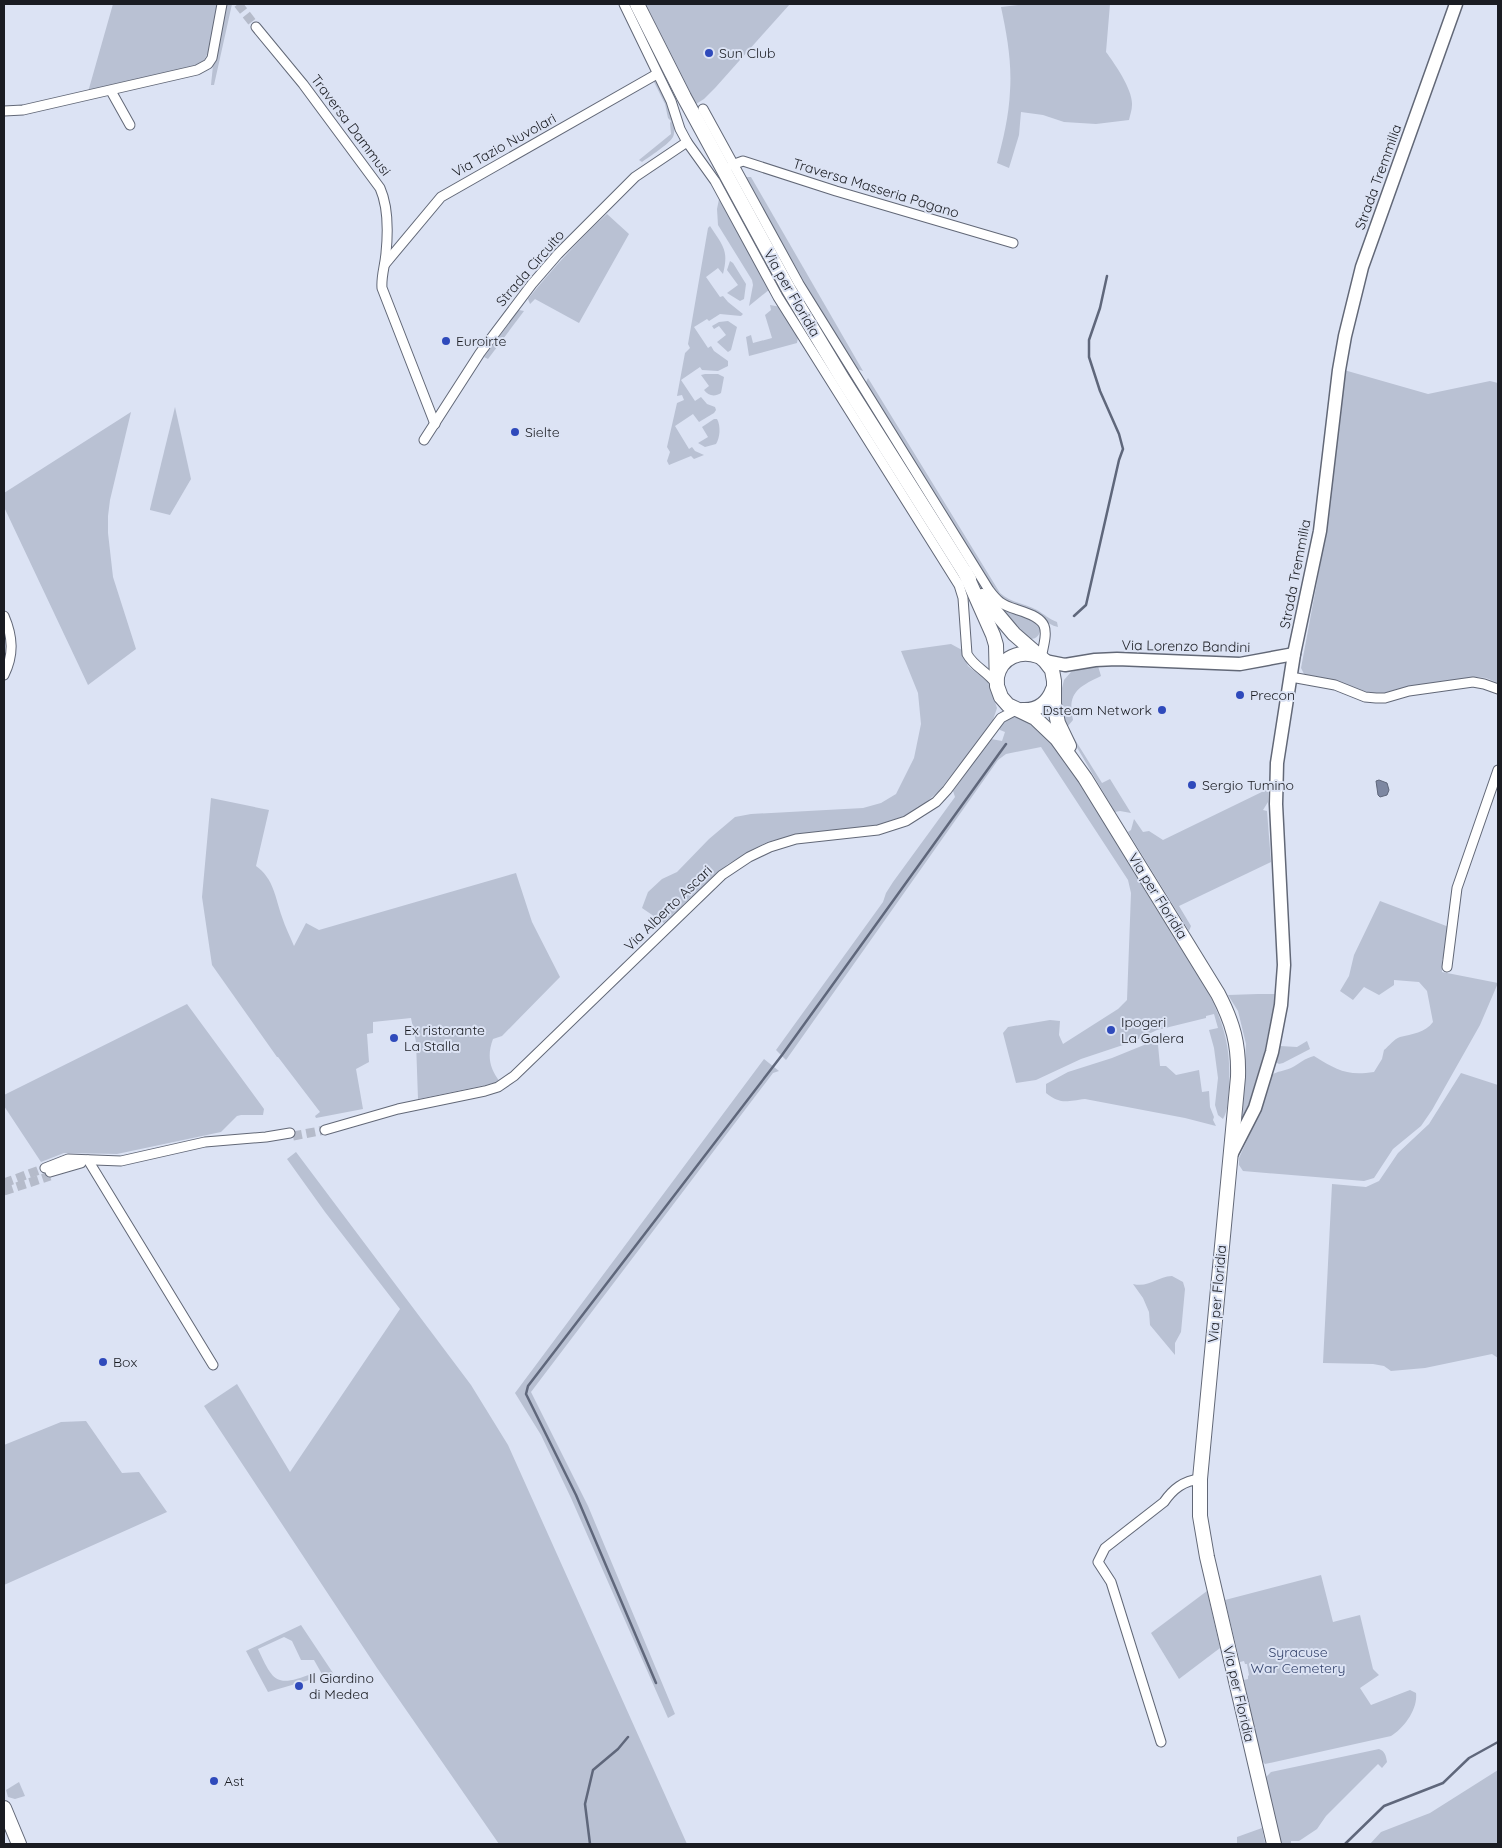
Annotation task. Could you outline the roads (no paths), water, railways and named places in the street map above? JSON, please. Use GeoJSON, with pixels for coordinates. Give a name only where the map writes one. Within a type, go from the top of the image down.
{"type":"FeatureCollection","features":[{"type":"Feature","properties":{"kind":"main road","name":"Via per Floridia"},"geometry":{"type":"LineString","coordinates":[[638,4],[684,98],[789,290],[964,572]]}},
{"type":"Feature","properties":{"kind":"main road","name":"Strada Tremmilia"},"geometry":{"type":"LineString","coordinates":[[1230,1158],[1254,1108],[1272,1052],[1281,1005],[1284,965],[1276,804],[1277,763],[1294,654],[1320,531],[1339,370],[1362,267],[1456,4]]}},
{"type":"Feature","properties":{"kind":"main road"},"geometry":{"type":"LineString","coordinates":[[964,572],[1004,622],[1052,670],[1058,723],[1085,778]]}},
{"type":"Feature","properties":{"kind":"main road"},"geometry":{"type":"LineString","coordinates":[[964,572],[990,626],[1001,662],[999,688],[1008,705],[1039,721],[1057,739],[1085,778]]}},
{"type":"Feature","properties":{"kind":"main road"},"geometry":{"type":"LineString","coordinates":[[1001,662],[1021,653],[1065,665],[1077,664]]}},
{"type":"Feature","properties":{"kind":"main road","name":"Via Lorenzo Bandini"},"geometry":{"type":"LineString","coordinates":[[1077,664],[1095,660],[1117,659],[1240,664],[1294,654]]}},
{"type":"Feature","properties":{"kind":"main road"},"geometry":{"type":"LineString","coordinates":[[1020,710],[1032,710],[1041,706],[1049,698],[1061,674],[1077,664]]}},
{"type":"Feature","properties":{"kind":"main road","name":"Via per Floridia"},"geometry":{"type":"LineString","coordinates":[[1085,778],[1218,994],[1232,1023],[1237,1045],[1238,1062],[1230,1158],[1200,1478],[1200,1516],[1274,1844]]}},
{"type":"Feature","properties":{"kind":"main road"},"geometry":{"type":"LineString","coordinates":[[4,1808],[19,1844]]}},
{"type":"Feature","properties":{"kind":"main road"},"geometry":{"type":"LineString","coordinates":[[4,1826],[11,1844]]}},
{"type":"Feature","properties":{"kind":"street"},"geometry":{"type":"LineString","coordinates":[[4,111],[23,110],[197,70],[208,64],[212,58],[222,4]]}},
{"type":"Feature","properties":{"kind":"street"},"geometry":{"type":"LineString","coordinates":[[624,4],[671,101],[680,129],[687,142],[715,181],[778,297],[959,585],[967,654],[976,666],[991,676],[999,688],[1003,708],[1000,718]]}},
{"type":"Feature","properties":{"kind":"street","name":"Traversa Dammusi"},"geometry":{"type":"LineString","coordinates":[[256,28],[303,84],[384,196],[386,220],[385,264],[382,269],[382,288],[435,424]]}},
{"type":"Feature","properties":{"kind":"street","name":"Via Tazio Nuvolari"},"geometry":{"type":"LineString","coordinates":[[385,264],[441,196],[657,74]]}},
{"type":"Feature","properties":{"kind":"street"},"geometry":{"type":"LineString","coordinates":[[111,91],[130,125]]}},
{"type":"Feature","properties":{"kind":"street"},"geometry":{"type":"LineString","coordinates":[[702,109],[809,300],[989,590],[999,602],[1037,617],[1042,623],[1046,630],[1046,638],[1041,658]]}},
{"type":"Feature","properties":{"kind":"street","name":"Strada Circuito"},"geometry":{"type":"LineString","coordinates":[[424,440],[480,353],[517,301],[558,254],[635,177],[687,142]]}},
{"type":"Feature","properties":{"kind":"street","name":"Traversa Masseria Pagano"},"geometry":{"type":"LineString","coordinates":[[732,165],[743,160],[827,188],[1013,243]]}},
{"type":"Feature","properties":{"kind":"street"},"geometry":{"type":"LineString","coordinates":[[4,616],[12,637],[12,649],[4,676]]}},
{"type":"Feature","properties":{"kind":"street"},"geometry":{"type":"LineString","coordinates":[[976,666],[982,667],[1001,662]]}},
{"type":"Feature","properties":{"kind":"street"},"geometry":{"type":"LineString","coordinates":[[1291,677],[1335,685],[1365,697],[1376,698],[1473,682],[1498,689]]}},
{"type":"Feature","properties":{"kind":"street"},"geometry":{"type":"LineString","coordinates":[[1000,718],[1020,710]]}},
{"type":"Feature","properties":{"kind":"street","name":"Via Alberto Ascari"},"geometry":{"type":"LineString","coordinates":[[324,1128],[498,1087],[514,1076],[722,875],[749,857],[770,847],[796,839],[878,830],[906,821],[936,802],[947,790],[1000,718]]}},
{"type":"Feature","properties":{"kind":"street"},"geometry":{"type":"LineString","coordinates":[[1447,967],[1458,888],[1498,770]]}},
{"type":"Feature","properties":{"kind":"street"},"geometry":{"type":"LineString","coordinates":[[46,1170],[69,1162],[88,1160],[121,1161],[205,1142],[253,1143],[292,1134]]}},
{"type":"Feature","properties":{"kind":"street"},"geometry":{"type":"LineString","coordinates":[[88,1160],[212,1365]]}},
{"type":"Feature","properties":{"kind":"street"},"geometry":{"type":"LineString","coordinates":[[1161,1742],[1111,1582],[1098,1562],[1105,1548],[1164,1502],[1169,1494],[1187,1481],[1200,1478]]}},
{"type":"Feature","properties":{"kind":"waterway"},"geometry":{"type":"LineString","coordinates":[[1074,616],[1086,605],[1123,449],[1089,357],[1089,340],[1100,308],[1107,276]]}},
{"type":"Feature","properties":{"kind":"waterway"},"geometry":{"type":"LineString","coordinates":[[656,1683],[576,1495],[526,1394],[528,1386],[782,1055],[1006,744]]}},
{"type":"Feature","properties":{"kind":"waterway"},"geometry":{"type":"LineString","coordinates":[[590,1844],[585,1804],[593,1770],[618,1749],[628,1737]]}},
{"type":"Feature","properties":{"kind":"waterway"},"geometry":{"type":"LineString","coordinates":[[1345,1844],[1384,1806],[1443,1783],[1469,1758],[1498,1742]]}},
{"type":"Feature","properties":{"kind":"tunnel"},"geometry":{"type":"LineString","coordinates":[[238,4],[256,27]]}},
{"type":"Feature","properties":{"kind":"tunnel"},"geometry":{"type":"LineString","coordinates":[[293,1136],[325,1130]]}},
{"type":"Feature","properties":{"kind":"tunnel"},"geometry":{"type":"LineString","coordinates":[[4,1183],[45,1168]]}},
{"type":"Feature","properties":{"kind":"tunnel"},"geometry":{"type":"LineString","coordinates":[[4,1191],[50,1176]]}},
{"type":"Feature","properties":{"kind":"place","name":"Sun Club"},"geometry":{"type":"Point","coordinates":[709,53]}},
{"type":"Feature","properties":{"kind":"place","name":"Euroirte"},"geometry":{"type":"Point","coordinates":[446,341]}},
{"type":"Feature","properties":{"kind":"place","name":"Sielte"},"geometry":{"type":"Point","coordinates":[515,432]}},
{"type":"Feature","properties":{"kind":"place","name":"Precon"},"geometry":{"type":"Point","coordinates":[1240,695]}},
{"type":"Feature","properties":{"kind":"place","name":"Dsteam Network"},"geometry":{"type":"Point","coordinates":[1162,710]}},
{"type":"Feature","properties":{"kind":"place","name":"Sergio Tumino"},"geometry":{"type":"Point","coordinates":[1192,785]}},
{"type":"Feature","properties":{"kind":"place","name":"Ipogeri La Galera"},"geometry":{"type":"Point","coordinates":[1111,1030]}},
{"type":"Feature","properties":{"kind":"place","name":"Ex ristorante La Stalla"},"geometry":{"type":"Point","coordinates":[394,1038]}},
{"type":"Feature","properties":{"kind":"place","name":"Box"},"geometry":{"type":"Point","coordinates":[103,1362]}},
{"type":"Feature","properties":{"kind":"place","name":"Il Giardino di Medea"},"geometry":{"type":"Point","coordinates":[299,1686]}},
{"type":"Feature","properties":{"kind":"place","name":"Ast"},"geometry":{"type":"Point","coordinates":[214,1781]}},
{"type":"Feature","properties":{"kind":"park label","name":"Syracuse War Cemetery"},"geometry":{"type":"Point","coordinates":[1298,1660]}}]}
